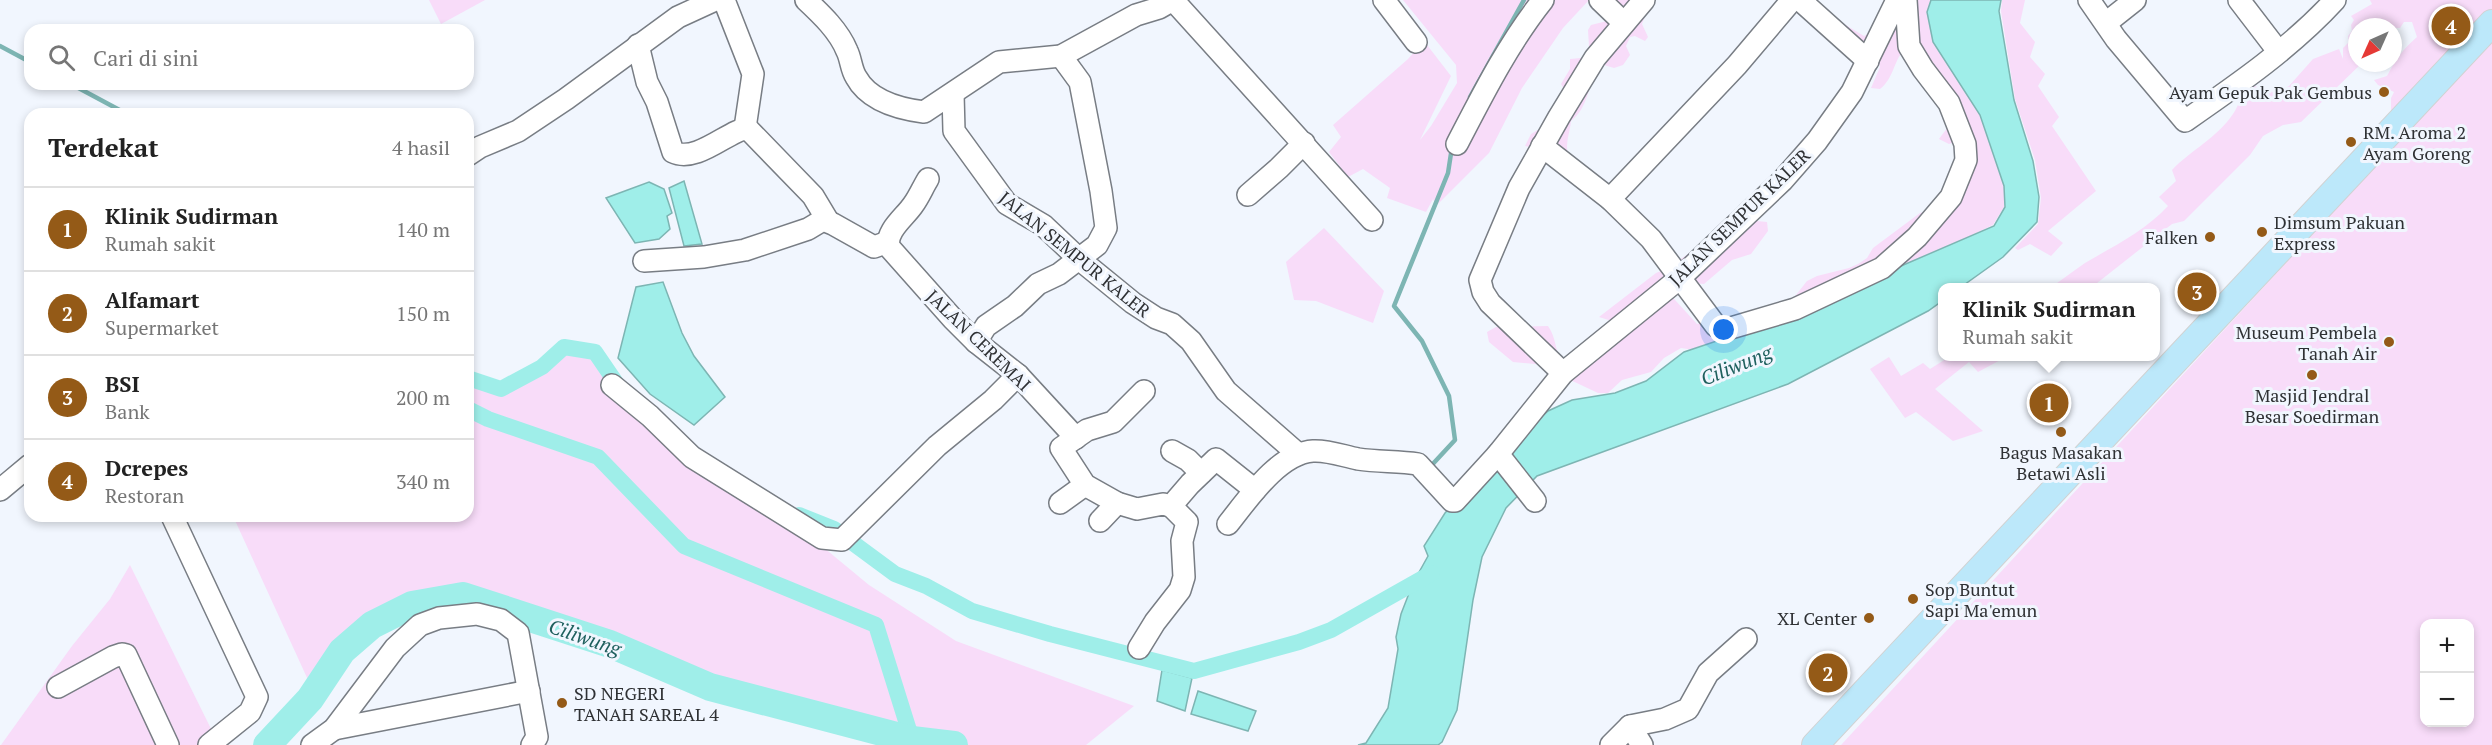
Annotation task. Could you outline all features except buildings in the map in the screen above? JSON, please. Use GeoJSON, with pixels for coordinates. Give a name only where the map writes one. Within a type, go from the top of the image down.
{"type":"FeatureCollection","features":[{"type":"Feature","properties":{"kind":"main road"},"geometry":{"type":"LineString","coordinates":[[1815,745],[2492,23]]}},
{"type":"Feature","properties":{"kind":"street"},"geometry":{"type":"LineString","coordinates":[[474,151],[518,131],[678,17],[715,0]]}},
{"type":"Feature","properties":{"kind":"street"},"geometry":{"type":"LineString","coordinates":[[724,0],[753,74],[745,128]]}},
{"type":"Feature","properties":{"kind":"street"},"geometry":{"type":"LineString","coordinates":[[806,0],[841,41],[857,79],[867,90],[882,101],[924,112],[999,62],[1061,56],[1136,15],[1159,8],[1173,0],[1372,219]]}},
{"type":"Feature","properties":{"kind":"street"},"geometry":{"type":"LineString","coordinates":[[1384,0],[1416,42]]}},
{"type":"Feature","properties":{"kind":"street"},"geometry":{"type":"LineString","coordinates":[[1457,144],[1517,35],[1543,0]]}},
{"type":"Feature","properties":{"kind":"street"},"geometry":{"type":"LineString","coordinates":[[1600,0],[1624,23]]}},
{"type":"Feature","properties":{"kind":"street"},"geometry":{"type":"LineString","coordinates":[[1563,373],[1490,303],[1483,292],[1480,280],[1519,188],[1542,146],[1595,58],[1644,0]]}},
{"type":"Feature","properties":{"kind":"street"},"geometry":{"type":"LineString","coordinates":[[1610,199],[1737,65],[1792,0]]}},
{"type":"Feature","properties":{"kind":"street"},"geometry":{"type":"LineString","coordinates":[[1800,0],[1868,61]]}},
{"type":"Feature","properties":{"kind":"street","name":"JALAN SEMPUR KALER"},"geometry":{"type":"LineString","coordinates":[[953,94],[954,131],[1007,204],[1043,225],[1079,259],[1133,303],[1156,318],[1172,324],[1191,340],[1226,391],[1298,454],[1322,451],[1360,459],[1400,461],[1427,474],[1454,502],[1499,455],[1563,373],[1680,278],[1782,181],[1817,141],[1852,92],[1898,0]]}},
{"type":"Feature","properties":{"kind":"street"},"geometry":{"type":"LineString","coordinates":[[1542,146],[1610,199],[1651,239],[1716,326],[1724,330],[1732,329],[1795,309],[1882,268],[1917,237],[1951,197],[1966,160],[1965,144],[1950,103],[1923,69],[1909,46],[1906,0]]}},
{"type":"Feature","properties":{"kind":"street"},"geometry":{"type":"LineString","coordinates":[[2089,0],[2116,39],[2185,121],[2231,89],[2318,19],[2335,0]]}},
{"type":"Feature","properties":{"kind":"street"},"geometry":{"type":"LineString","coordinates":[[2106,23],[2135,0]]}},
{"type":"Feature","properties":{"kind":"street"},"geometry":{"type":"LineString","coordinates":[[2239,0],[2278,51]]}},
{"type":"Feature","properties":{"kind":"street"},"geometry":{"type":"LineString","coordinates":[[638,45],[647,82],[657,102],[673,152],[678,154],[696,152],[721,142],[745,128]]}},
{"type":"Feature","properties":{"kind":"street"},"geometry":{"type":"LineString","coordinates":[[976,342],[986,326],[1016,306],[1038,284],[1059,274],[1096,245],[1106,228],[1080,82],[1061,56]]}},
{"type":"Feature","properties":{"kind":"street"},"geometry":{"type":"LineString","coordinates":[[745,128],[813,196],[828,221],[874,246],[888,242],[897,224],[913,205],[928,179]]}},
{"type":"Feature","properties":{"kind":"street"},"geometry":{"type":"LineString","coordinates":[[1248,195],[1304,143]]}},
{"type":"Feature","properties":{"kind":"street"},"geometry":{"type":"LineString","coordinates":[[644,261],[704,257],[745,250],[808,229],[818,222],[828,221]]}},
{"type":"Feature","properties":{"kind":"street","name":"JALAN CEREMAI"},"geometry":{"type":"LineString","coordinates":[[888,242],[893,252],[953,320],[976,342],[1018,375],[1076,438]]}},
{"type":"Feature","properties":{"kind":"street"},"geometry":{"type":"LineString","coordinates":[[612,385],[650,416],[692,457],[822,538],[849,533],[937,446],[993,400],[1018,375]]}},
{"type":"Feature","properties":{"kind":"street"},"geometry":{"type":"LineString","coordinates":[[1139,648],[1155,622],[1180,590],[1184,577],[1182,541],[1187,525],[1185,519],[1172,506],[1163,504],[1137,509],[1117,503],[1086,485],[1062,450],[1087,430],[1113,422],[1144,392]]}},
{"type":"Feature","properties":{"kind":"street"},"geometry":{"type":"LineString","coordinates":[[1172,451],[1193,464],[1201,473]]}},
{"type":"Feature","properties":{"kind":"street"},"geometry":{"type":"LineString","coordinates":[[1228,524],[1255,490],[1278,468],[1298,454]]}},
{"type":"Feature","properties":{"kind":"street"},"geometry":{"type":"LineString","coordinates":[[1499,455],[1535,501]]}},
{"type":"Feature","properties":{"kind":"street"},"geometry":{"type":"LineString","coordinates":[[1172,506],[1216,459],[1255,490]]}},
{"type":"Feature","properties":{"kind":"street"},"geometry":{"type":"LineString","coordinates":[[0,490],[24,470]]}},
{"type":"Feature","properties":{"kind":"street"},"geometry":{"type":"LineString","coordinates":[[1060,503],[1086,485]]}},
{"type":"Feature","properties":{"kind":"street"},"geometry":{"type":"LineString","coordinates":[[1100,521],[1117,503]]}},
{"type":"Feature","properties":{"kind":"street"},"geometry":{"type":"LineString","coordinates":[[175,522],[257,697],[250,712],[209,745]]}},
{"type":"Feature","properties":{"kind":"street"},"geometry":{"type":"LineString","coordinates":[[326,738],[349,712],[403,639],[420,626],[439,618],[477,614],[509,624],[518,633],[537,737],[532,745]]}},
{"type":"Feature","properties":{"kind":"street"},"geometry":{"type":"LineString","coordinates":[[1611,745],[1630,726],[1665,719],[1688,709],[1708,673],[1746,639]]}},
{"type":"Feature","properties":{"kind":"street"},"geometry":{"type":"LineString","coordinates":[[58,687],[112,657],[126,655],[168,745]]}},
{"type":"Feature","properties":{"kind":"street"},"geometry":{"type":"LineString","coordinates":[[326,738],[529,691]]}},
{"type":"Feature","properties":{"kind":"street"},"geometry":{"type":"LineString","coordinates":[[1630,726],[1642,745]]}},
{"type":"Feature","properties":{"kind":"shaded area"},"geometry":{"type":"Polygon","coordinates":[[[429,0],[485,0],[441,24],[429,0]]]}},
{"type":"Feature","properties":{"kind":"shaded area"},"geometry":{"type":"Polygon","coordinates":[[[1403,0],[1589,0],[1563,28],[1522,88],[1489,153],[1436,206],[1433,199],[1426,212],[1387,198],[1390,188],[1363,169],[1348,177],[1329,152],[1341,137],[1333,125],[1408,59],[1424,41],[1451,76],[1420,140],[1457,83],[1456,65],[1403,0]]]}},
{"type":"Feature","properties":{"kind":"shaded area"},"geometry":{"type":"Polygon","coordinates":[[[1617,0],[1632,0],[1605,28],[1605,33],[1643,6],[1645,16],[1642,24],[1648,37],[1645,41],[1635,36],[1630,37],[1626,46],[1630,55],[1623,65],[1614,68],[1604,65],[1595,71],[1584,104],[1571,121],[1567,142],[1568,154],[1525,146],[1531,134],[1546,125],[1548,114],[1564,89],[1561,84],[1570,69],[1570,59],[1581,58],[1584,61],[1592,51],[1589,46],[1588,30],[1591,25],[1607,21],[1617,5],[1617,0]]]}},
{"type":"Feature","properties":{"kind":"shaded area"},"geometry":{"type":"Polygon","coordinates":[[[1888,0],[1931,0],[1927,13],[1933,42],[1980,115],[2004,186],[2004,207],[1993,225],[1947,247],[1701,351],[1681,348],[1664,358],[1651,372],[1622,380],[1608,393],[1598,393],[1564,377],[1546,365],[1513,362],[1489,342],[1487,332],[1496,327],[1548,326],[1561,361],[1618,323],[1599,317],[1656,273],[1691,252],[1748,224],[1757,221],[1767,222],[1768,231],[1751,254],[1732,260],[1704,284],[1694,283],[1665,289],[1697,324],[1707,322],[1716,324],[1792,300],[1807,281],[1858,264],[1867,258],[1873,248],[1920,213],[1939,208],[1958,199],[1966,191],[1971,169],[1959,141],[1949,144],[1939,139],[1957,111],[1958,105],[1953,90],[1943,88],[1904,50],[1885,85],[1880,89],[1871,88],[1880,67],[1877,57],[1839,21],[1864,36],[1873,31],[1888,0]]]}},
{"type":"Feature","properties":{"kind":"shaded area"},"geometry":{"type":"Polygon","coordinates":[[[2002,0],[2025,0],[2020,23],[2035,42],[2030,57],[2045,74],[2038,86],[2059,117],[2052,126],[2096,191],[2048,231],[2063,243],[2051,256],[2030,244],[2018,250],[2015,248],[2038,224],[2041,198],[2035,160],[2015,99],[2001,11],[2002,0]]]}},
{"type":"Feature","properties":{"kind":"shaded area"},"geometry":{"type":"Polygon","coordinates":[[[2370,0],[2492,0],[2492,28],[2468,32],[2459,23],[2450,33],[2459,49],[2399,110],[2391,111],[2391,98],[2394,92],[2378,85],[2374,80],[2387,76],[2389,72],[2402,72],[2402,52],[2417,37],[2412,22],[2404,22],[2402,25],[2402,18],[2352,18],[2351,16],[2372,4],[2370,0]]]}},
{"type":"Feature","properties":{"kind":"shaded area"},"geometry":{"type":"Polygon","coordinates":[[[2492,36],[2492,745],[1841,745],[2467,67],[2492,36]]]}},
{"type":"Feature","properties":{"kind":"shaded area"},"geometry":{"type":"Polygon","coordinates":[[[2348,43],[2348,72],[2353,72],[2301,122],[2283,125],[2263,136],[2250,155],[2184,221],[2172,224],[2097,283],[2057,283],[2085,263],[2139,231],[2168,206],[2159,197],[2176,181],[2172,170],[2227,122],[2248,84],[2276,93],[2289,86],[2313,59],[2339,49],[2343,59],[2343,48],[2348,43]]]}},
{"type":"Feature","properties":{"kind":"shaded area"},"geometry":{"type":"Polygon","coordinates":[[[1324,228],[1384,291],[1373,323],[1316,301],[1294,300],[1286,262],[1324,228]]]}},
{"type":"Feature","properties":{"kind":"shaded area"},"geometry":{"type":"Polygon","coordinates":[[[564,347],[595,352],[623,403],[823,547],[869,585],[956,641],[1134,706],[1086,745],[954,745],[912,740],[710,687],[623,650],[463,596],[412,605],[372,625],[341,654],[314,693],[236,522],[474,522],[474,380],[501,389],[542,367],[564,347]]]}},
{"type":"Feature","properties":{"kind":"shaded area"},"geometry":{"type":"Polygon","coordinates":[[[1889,357],[1901,376],[1923,363],[1930,369],[1943,361],[1999,361],[1978,372],[1969,362],[1935,389],[1983,431],[1953,441],[1916,412],[1905,418],[1870,369],[1889,357]]]}},
{"type":"Feature","properties":{"kind":"shaded area"},"geometry":{"type":"Polygon","coordinates":[[[130,565],[219,745],[1,745],[72,646],[110,599],[130,565]]]}},
{"type":"Feature","properties":{"kind":"water"},"geometry":{"type":"Polygon","coordinates":[[[1931,0],[2001,0],[1999,11],[2014,100],[2033,161],[2039,197],[2037,222],[2003,257],[1967,283],[1938,283],[1938,304],[1928,311],[1788,384],[1537,476],[1506,508],[1482,557],[1473,600],[1457,710],[1442,742],[1438,745],[1358,745],[1366,743],[1388,708],[1398,649],[1396,637],[1401,614],[1413,583],[1428,556],[1424,546],[1445,513],[1508,447],[1548,411],[1572,400],[1615,393],[1646,381],[1684,352],[1812,309],[1901,266],[1994,226],[2005,207],[2004,186],[1980,115],[1933,42],[1927,12],[1931,0]]]}},
{"type":"Feature","properties":{"kind":"water"},"geometry":{"type":"Polygon","coordinates":[[[684,181],[702,244],[684,246],[669,188],[684,181]]]}},
{"type":"Feature","properties":{"kind":"water"},"geometry":{"type":"Polygon","coordinates":[[[649,182],[664,189],[672,213],[667,216],[670,229],[659,239],[635,243],[606,198],[649,182]]]}},
{"type":"Feature","properties":{"kind":"water"},"geometry":{"type":"Polygon","coordinates":[[[663,282],[682,333],[694,356],[725,397],[694,425],[650,394],[618,358],[636,287],[663,282]]]}},
{"type":"Feature","properties":{"kind":"water"},"geometry":{"type":"Polygon","coordinates":[[[1162,670],[1192,678],[1185,711],[1157,701],[1162,670]]]}},
{"type":"Feature","properties":{"kind":"water"},"geometry":{"type":"Polygon","coordinates":[[[1198,691],[1256,711],[1248,731],[1191,714],[1198,691]]]}},
{"type":"Feature","properties":{"kind":"waterway"},"geometry":{"type":"LineString","coordinates":[[1470,97],[1524,0]]}},
{"type":"Feature","properties":{"kind":"waterway"},"geometry":{"type":"LineString","coordinates":[[0,46],[24,59]]}},
{"type":"Feature","properties":{"kind":"waterway"},"geometry":{"type":"LineString","coordinates":[[82,90],[116,108]]}},
{"type":"Feature","properties":{"kind":"waterway"},"geometry":{"type":"LineString","coordinates":[[1430,467],[1455,440],[1449,396],[1422,341],[1394,306],[1448,173],[1452,147]]}},
{"type":"Feature","properties":{"kind":"waterway"},"geometry":{"type":"LineString","coordinates":[[474,380],[501,389],[542,367],[564,347],[595,352],[623,393]]}},
{"type":"Feature","properties":{"kind":"waterway"},"geometry":{"type":"LineString","coordinates":[[474,412],[488,419],[598,457],[684,546],[876,625],[912,740]]}},
{"type":"Feature","properties":{"kind":"waterway"},"geometry":{"type":"LineString","coordinates":[[799,515],[834,529],[895,574],[926,586],[972,611],[1050,634],[1194,671],[1299,642],[1331,630],[1432,573]]}},
{"type":"Feature","properties":{"kind":"waterway","name":"Ciliwung"},"geometry":{"type":"LineString","coordinates":[[267,745],[310,699],[342,651],[372,625],[412,605],[463,596],[610,644],[710,687],[912,740],[954,745]]}},
{"type":"Feature","properties":{"kind":"place","name":"Dcrepes"},"geometry":{"type":"Point","coordinates":[2451,26]}},
{"type":"Feature","properties":{"kind":"place","name":"Ayam Gepuk Pak Gembus"},"geometry":{"type":"Point","coordinates":[2384,92]}},
{"type":"Feature","properties":{"kind":"place","name":"RM. Aroma 2 Ayam Goreng"},"geometry":{"type":"Point","coordinates":[2351,142]}},
{"type":"Feature","properties":{"kind":"place","name":"Dimsum Pakuan Express"},"geometry":{"type":"Point","coordinates":[2262,232]}},
{"type":"Feature","properties":{"kind":"place","name":"Falken"},"geometry":{"type":"Point","coordinates":[2210,237]}},
{"type":"Feature","properties":{"kind":"place","name":"BSI"},"geometry":{"type":"Point","coordinates":[2197,292]}},
{"type":"Feature","properties":{"kind":"place","name":"Museum Pembela Tanah Air"},"geometry":{"type":"Point","coordinates":[2389,342]}},
{"type":"Feature","properties":{"kind":"place","name":"Masjid Jendral Besar Soedirman"},"geometry":{"type":"Point","coordinates":[2312,375]}},
{"type":"Feature","properties":{"kind":"place","name":"Klinik Sudirman"},"geometry":{"type":"Point","coordinates":[2049,403]}},
{"type":"Feature","properties":{"kind":"place","name":"Bagus Masakan Betawi Asli"},"geometry":{"type":"Point","coordinates":[2061,432]}},
{"type":"Feature","properties":{"kind":"place","name":"Sop Buntut Sapi Ma'emun"},"geometry":{"type":"Point","coordinates":[1913,599]}},
{"type":"Feature","properties":{"kind":"place","name":"XL Center"},"geometry":{"type":"Point","coordinates":[1869,618]}},
{"type":"Feature","properties":{"kind":"place","name":"Alfamart"},"geometry":{"type":"Point","coordinates":[1828,673]}},
{"type":"Feature","properties":{"kind":"place","name":"SD NEGERI TANAH SAREAL 4"},"geometry":{"type":"Point","coordinates":[562,703]}}]}
